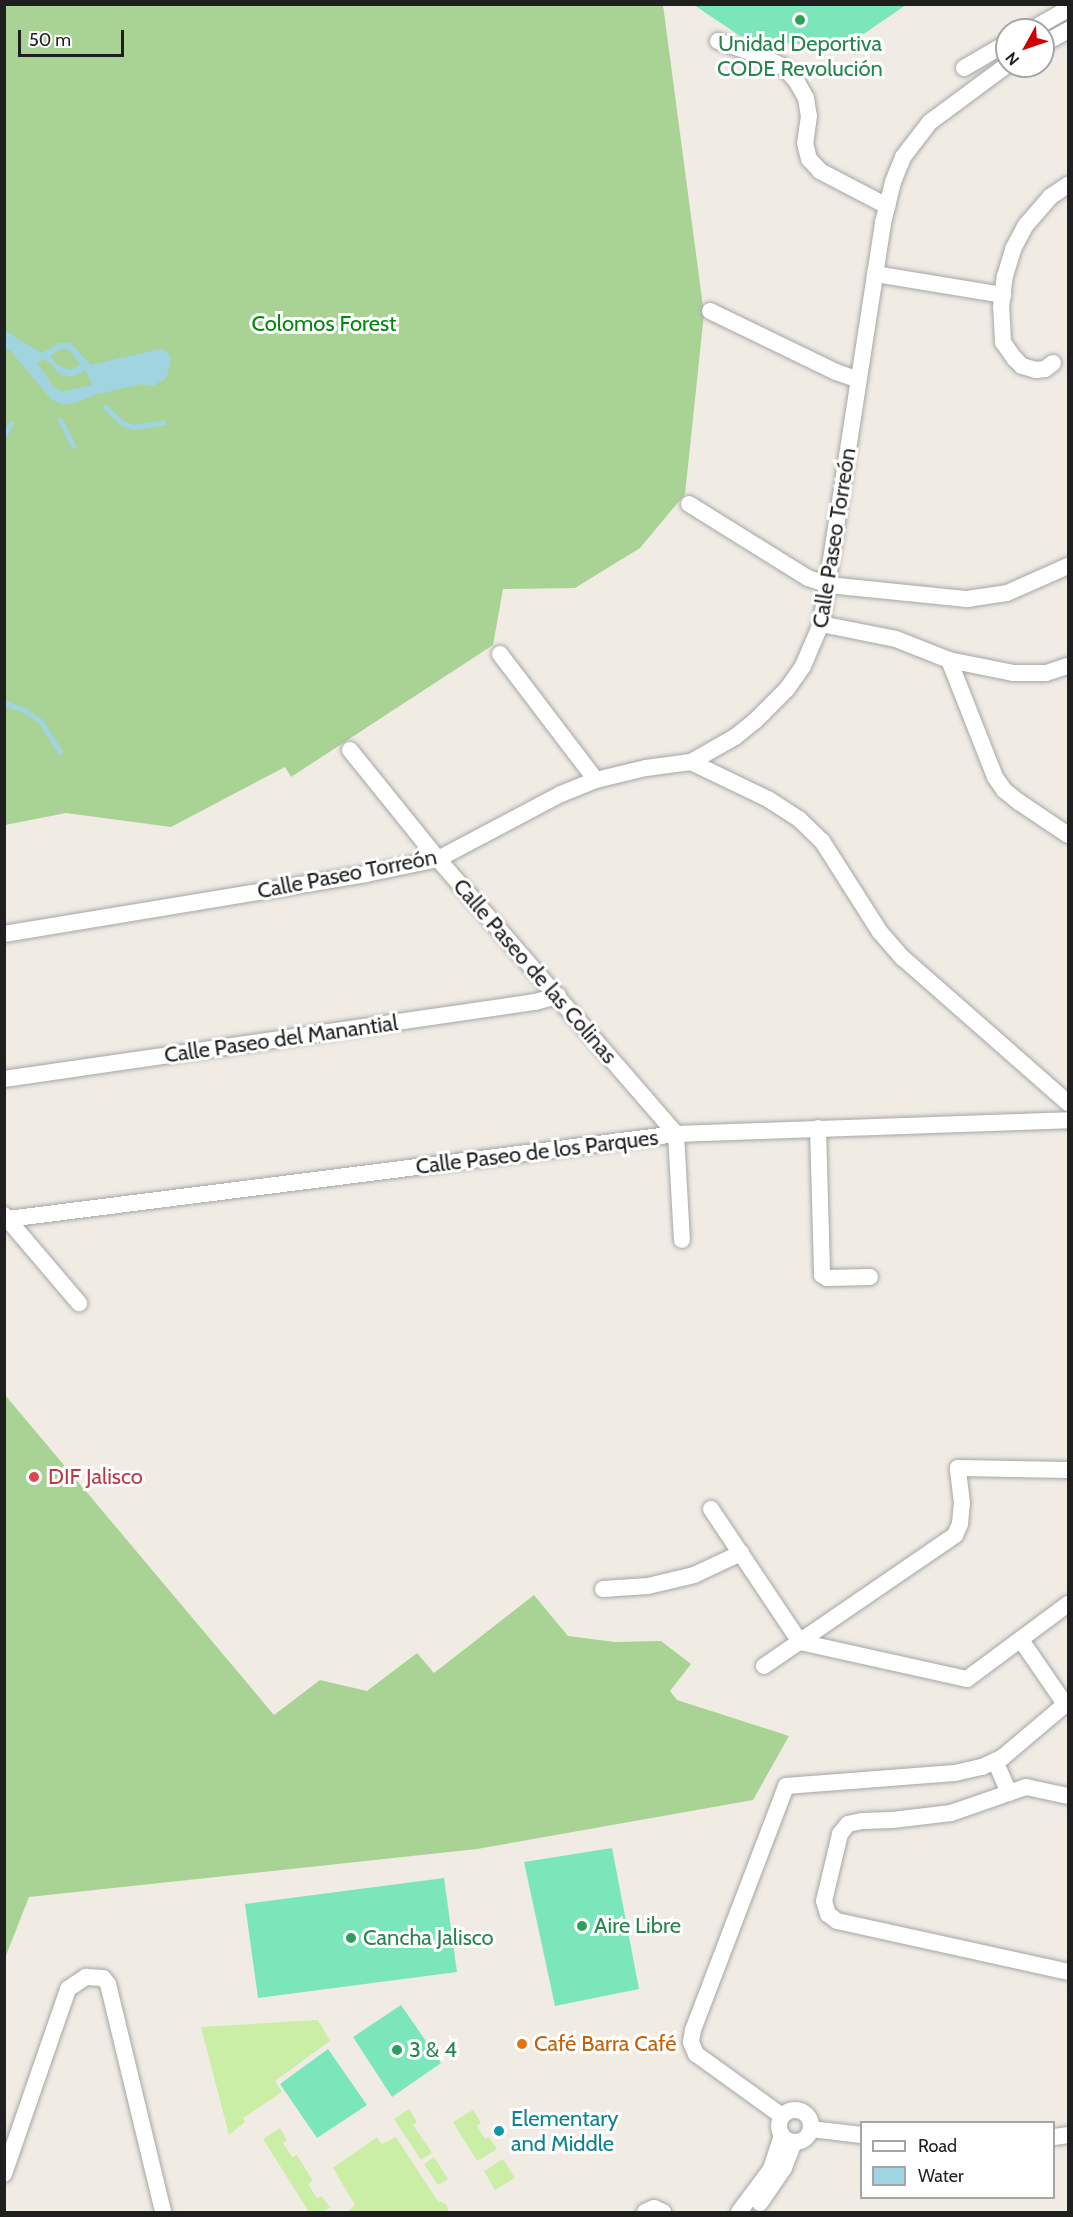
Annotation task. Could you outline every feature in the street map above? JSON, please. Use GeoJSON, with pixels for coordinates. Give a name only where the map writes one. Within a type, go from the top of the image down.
{"type":"FeatureCollection","features":[{"type":"Feature","properties":{"kind":"street"},"geometry":{"type":"LineString","coordinates":[[1052,18],[1068,9]]}},
{"type":"Feature","properties":{"kind":"street"},"geometry":{"type":"LineString","coordinates":[[718,41],[762,56],[784,68],[797,82],[806,98],[809,116],[805,142],[809,159],[820,171],[887,206]]}},
{"type":"Feature","properties":{"kind":"street"},"geometry":{"type":"LineString","coordinates":[[964,68],[995,50]]}},
{"type":"Feature","properties":{"kind":"street","name":"Calle Paseo Torreón"},"geometry":{"type":"LineString","coordinates":[[4,934],[366,874],[438,859],[561,794],[596,780],[646,768],[691,762],[735,737],[766,712],[803,666],[822,624],[875,274],[887,206],[903,157],[917,135],[944,109],[995,73]]}},
{"type":"Feature","properties":{"kind":"street"},"geometry":{"type":"LineString","coordinates":[[1053,363],[1045,369],[1029,369],[1008,350],[1003,342],[1000,321],[1005,276],[1013,249],[1026,225],[1050,197],[1068,185]]}},
{"type":"Feature","properties":{"kind":"street"},"geometry":{"type":"LineString","coordinates":[[875,274],[1003,295]]}},
{"type":"Feature","properties":{"kind":"street"},"geometry":{"type":"LineString","coordinates":[[711,311],[836,372],[859,380]]}},
{"type":"Feature","properties":{"kind":"street"},"geometry":{"type":"LineString","coordinates":[[689,504],[808,578],[828,585],[967,598],[1007,593],[1068,566]]}},
{"type":"Feature","properties":{"kind":"street"},"geometry":{"type":"LineString","coordinates":[[822,624],[896,639],[949,660],[1012,673],[1046,673],[1068,666]]}},
{"type":"Feature","properties":{"kind":"street"},"geometry":{"type":"LineString","coordinates":[[500,654],[596,780]]}},
{"type":"Feature","properties":{"kind":"street"},"geometry":{"type":"LineString","coordinates":[[949,660],[995,777],[1004,790],[1019,802],[1068,835]]}},
{"type":"Feature","properties":{"kind":"street","name":"Calle Paseo de las Colinas"},"geometry":{"type":"LineString","coordinates":[[350,750],[438,859],[676,1134]]}},
{"type":"Feature","properties":{"kind":"street"},"geometry":{"type":"LineString","coordinates":[[691,762],[768,799],[799,819],[822,841],[880,932],[903,958],[1068,1103]]}},
{"type":"Feature","properties":{"kind":"street","name":"Calle Paseo del Manantial"},"geometry":{"type":"LineString","coordinates":[[4,1079],[523,1004],[558,996]]}},
{"type":"Feature","properties":{"kind":"street","name":"Calle Paseo de los Parques"},"geometry":{"type":"LineString","coordinates":[[6,1217],[676,1134],[1068,1120]]}},
{"type":"Feature","properties":{"kind":"street"},"geometry":{"type":"LineString","coordinates":[[818,1128],[822,1275],[827,1278],[870,1277]]}},
{"type":"Feature","properties":{"kind":"street"},"geometry":{"type":"LineString","coordinates":[[676,1134],[682,1240]]}},
{"type":"Feature","properties":{"kind":"street"},"geometry":{"type":"LineString","coordinates":[[6,1217],[79,1303]]}},
{"type":"Feature","properties":{"kind":"street"},"geometry":{"type":"LineString","coordinates":[[764,1666],[955,1535],[960,1524],[962,1503],[958,1468],[1068,1470]]}},
{"type":"Feature","properties":{"kind":"street"},"geometry":{"type":"LineString","coordinates":[[711,1509],[800,1642],[967,1678],[1068,1604]]}},
{"type":"Feature","properties":{"kind":"street"},"geometry":{"type":"LineString","coordinates":[[603,1589],[648,1586],[694,1575],[741,1553]]}},
{"type":"Feature","properties":{"kind":"street"},"geometry":{"type":"LineString","coordinates":[[782,2116],[696,2054],[691,2042],[693,2030],[786,1786],[955,1773],[982,1767],[1003,1757],[1067,1703],[1021,1640]]}},
{"type":"Feature","properties":{"kind":"street"},"geometry":{"type":"LineString","coordinates":[[995,1761],[1009,1793]]}},
{"type":"Feature","properties":{"kind":"street"},"geometry":{"type":"LineString","coordinates":[[1068,1796],[1026,1787],[951,1813],[848,1824],[840,1834],[824,1901],[828,1914],[837,1921],[1068,1972]]}},
{"type":"Feature","properties":{"kind":"street"},"geometry":{"type":"LineString","coordinates":[[4,2174],[68,1989],[86,1977],[103,1978],[108,1984],[163,2212]]}},
{"type":"Feature","properties":{"kind":"street"},"geometry":{"type":"LineString","coordinates":[[787,2111],[801,2111],[811,2121],[811,2129],[802,2141],[788,2139],[779,2130],[782,2116],[787,2111]]}},
{"type":"Feature","properties":{"kind":"street"},"geometry":{"type":"LineString","coordinates":[[811,2129],[860,2135]]}},
{"type":"Feature","properties":{"kind":"street"},"geometry":{"type":"LineString","coordinates":[[739,2212],[771,2169],[788,2139]]}},
{"type":"Feature","properties":{"kind":"street"},"geometry":{"type":"LineString","coordinates":[[752,2212],[778,2181],[788,2139]]}},
{"type":"Feature","properties":{"kind":"street"},"geometry":{"type":"LineString","coordinates":[[645,2212],[654,2208],[663,2212]]}},
{"type":"Feature","properties":{"kind":"green space","name":"Colomos Forest"},"geometry":{"type":"Polygon","coordinates":[[[5,5],[663,5],[704,314],[685,494],[640,548],[575,588],[503,589],[493,645],[291,777],[285,767],[171,827],[66,813],[5,825],[5,5]]]}},
{"type":"Feature","properties":{"kind":"green space","name":"Unidad Deportiva CODE Revolución"},"geometry":{"type":"Polygon","coordinates":[[[694,5],[906,5],[849,44],[794,44],[740,36],[694,5]]]}},
{"type":"Feature","properties":{"kind":"green space"},"geometry":{"type":"Polygon","coordinates":[[[5,1395],[274,1715],[320,1680],[367,1691],[417,1653],[434,1673],[534,1595],[568,1636],[615,1642],[661,1641],[691,1664],[670,1691],[677,1700],[789,1736],[753,1800],[477,1849],[29,1897],[5,1958],[5,1395]]]}},
{"type":"Feature","properties":{"kind":"green space","name":"Aire Libre"},"geometry":{"type":"Polygon","coordinates":[[[612,1848],[639,1989],[555,2006],[524,1862],[612,1848]]]}},
{"type":"Feature","properties":{"kind":"green space","name":"Cancha Jalisco"},"geometry":{"type":"Polygon","coordinates":[[[444,1878],[457,1972],[258,1998],[245,1904],[444,1878]]]}},
{"type":"Feature","properties":{"kind":"green space","name":"3 & 4"},"geometry":{"type":"Polygon","coordinates":[[[401,2005],[441,2063],[392,2097],[353,2037],[401,2005]]]}},
{"type":"Feature","properties":{"kind":"green space"},"geometry":{"type":"Polygon","coordinates":[[[318,2020],[330,2041],[275,2081],[282,2092],[243,2118],[245,2122],[229,2135],[201,2027],[318,2020]]]}},
{"type":"Feature","properties":{"kind":"green space"},"geometry":{"type":"Polygon","coordinates":[[[328,2049],[367,2105],[317,2138],[280,2084],[328,2049]]]}},
{"type":"Feature","properties":{"kind":"green space"},"geometry":{"type":"Polygon","coordinates":[[[409,2109],[417,2122],[413,2125],[432,2153],[421,2160],[394,2119],[409,2109]]]}},
{"type":"Feature","properties":{"kind":"green space"},"geometry":{"type":"Polygon","coordinates":[[[473,2110],[481,2123],[477,2126],[485,2139],[489,2137],[497,2149],[477,2161],[453,2122],[473,2110]]]}},
{"type":"Feature","properties":{"kind":"green space"},"geometry":{"type":"Polygon","coordinates":[[[280,2128],[287,2140],[283,2143],[292,2157],[297,2155],[313,2181],[308,2184],[317,2198],[322,2196],[330,2208],[323,2212],[309,2212],[263,2139],[280,2128]]]}},
{"type":"Feature","properties":{"kind":"green space"},"geometry":{"type":"Polygon","coordinates":[[[377,2137],[382,2144],[396,2137],[437,2200],[446,2204],[449,2212],[347,2212],[355,2205],[333,2168],[377,2137]]]}},
{"type":"Feature","properties":{"kind":"green space"},"geometry":{"type":"Polygon","coordinates":[[[434,2157],[448,2179],[438,2185],[424,2164],[434,2157]]]}},
{"type":"Feature","properties":{"kind":"green space"},"geometry":{"type":"Polygon","coordinates":[[[503,2159],[515,2178],[495,2190],[484,2171],[503,2159]]]}},
{"type":"Feature","properties":{"kind":"water"},"geometry":{"type":"Polygon","coordinates":[[[5,331],[42,353],[60,343],[70,343],[91,365],[160,349],[168,352],[171,362],[166,378],[153,386],[143,384],[97,394],[75,403],[61,404],[51,399],[11,351],[5,348],[5,331]],[[61,349],[50,356],[58,365],[70,370],[81,364],[68,349],[61,349]],[[45,359],[37,363],[53,386],[61,392],[92,385],[86,370],[71,377],[61,375],[45,359]]]}},
{"type":"Feature","properties":{"kind":"waterway"},"geometry":{"type":"LineString","coordinates":[[106,407],[122,423],[134,427],[164,422]]}},
{"type":"Feature","properties":{"kind":"waterway"},"geometry":{"type":"LineString","coordinates":[[60,419],[74,446]]}},
{"type":"Feature","properties":{"kind":"waterway"},"geometry":{"type":"LineString","coordinates":[[4,435],[11,424]]}},
{"type":"Feature","properties":{"kind":"waterway"},"geometry":{"type":"LineString","coordinates":[[4,703],[23,709],[41,721],[60,752]]}},
{"type":"Feature","properties":{"kind":"place","name":"Unidad Deportiva CODE Revolución"},"geometry":{"type":"Point","coordinates":[800,20]}},
{"type":"Feature","properties":{"kind":"place","name":"DIF Jalisco"},"geometry":{"type":"Point","coordinates":[34,1477]}},
{"type":"Feature","properties":{"kind":"place","name":"Aire Libre"},"geometry":{"type":"Point","coordinates":[582,1926]}},
{"type":"Feature","properties":{"kind":"place","name":"Cancha Jalisco"},"geometry":{"type":"Point","coordinates":[351,1938]}},
{"type":"Feature","properties":{"kind":"place","name":"Café Barra Café"},"geometry":{"type":"Point","coordinates":[522,2044]}},
{"type":"Feature","properties":{"kind":"place","name":"3 & 4"},"geometry":{"type":"Point","coordinates":[397,2050]}},
{"type":"Feature","properties":{"kind":"place","name":"Elementary and Middle"},"geometry":{"type":"Point","coordinates":[499,2131]}}]}
